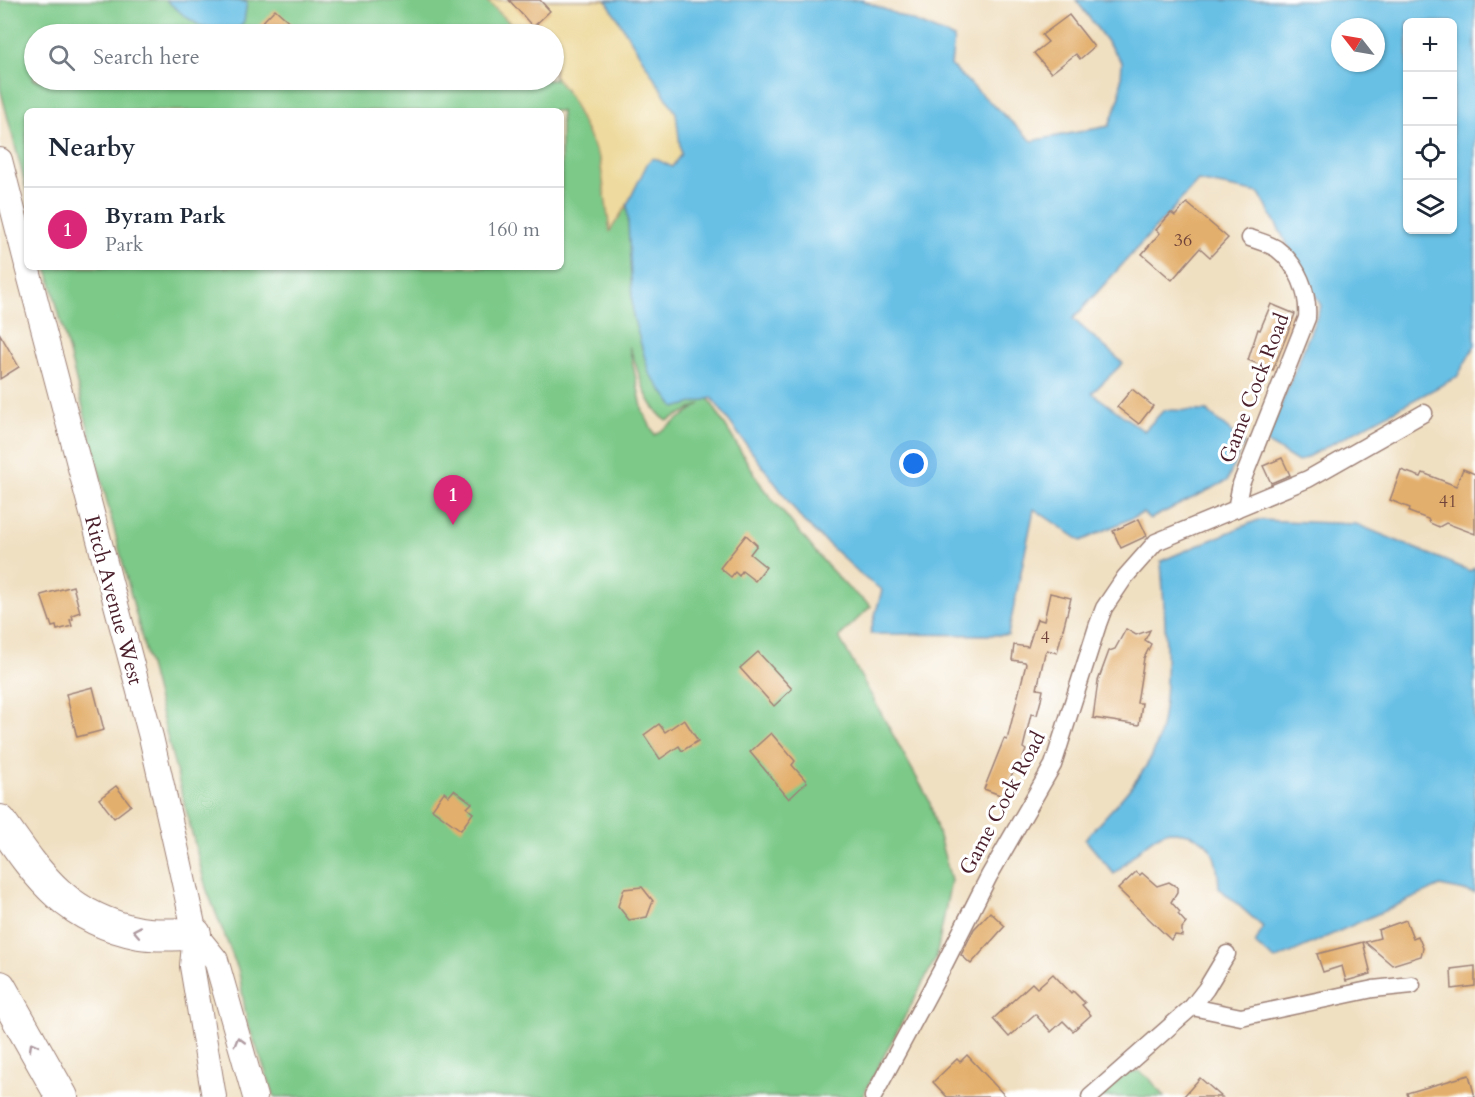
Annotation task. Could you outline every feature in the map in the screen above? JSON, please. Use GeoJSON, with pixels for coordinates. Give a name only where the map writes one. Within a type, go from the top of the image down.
{"type":"FeatureCollection","features":[{"type":"Feature","properties":{"kind":"highway"},"geometry":{"type":"LineString","coordinates":[[0,820],[42,879],[63,899],[81,911],[110,924],[142,933],[195,934]]}},
{"type":"Feature","properties":{"kind":"highway"},"geometry":{"type":"LineString","coordinates":[[0,987],[62,1097]]}},
{"type":"Feature","properties":{"kind":"main road","name":"Ritch Avenue West"},"geometry":{"type":"LineString","coordinates":[[0,160],[24,254]]}},
{"type":"Feature","properties":{"kind":"main road","name":"Ritch Avenue West"},"geometry":{"type":"LineString","coordinates":[[28,270],[151,737],[195,934],[192,966],[214,1097]]}},
{"type":"Feature","properties":{"kind":"main road","name":"Ritch Avenue West"},"geometry":{"type":"LineString","coordinates":[[195,934],[216,960],[255,1097]]}},
{"type":"Feature","properties":{"kind":"street","name":"Game Cock Road"},"geometry":{"type":"LineString","coordinates":[[1236,509],[1241,484],[1307,318],[1308,302],[1296,271],[1290,263],[1276,249],[1250,238]]}},
{"type":"Feature","properties":{"kind":"street","name":"Game Cock Road"},"geometry":{"type":"LineString","coordinates":[[873,1097],[989,876],[1053,765],[1104,608],[1125,577],[1156,542],[1308,479],[1424,413]]}},
{"type":"Feature","properties":{"kind":"street"},"geometry":{"type":"LineString","coordinates":[[1090,1097],[1192,1007],[1227,954]]}},
{"type":"Feature","properties":{"kind":"street"},"geometry":{"type":"LineString","coordinates":[[1192,1007],[1241,1017],[1373,989],[1412,985]]}},
{"type":"Feature","properties":{"kind":"green space"},"geometry":{"type":"Polygon","coordinates":[[[0,0],[606,0],[676,113],[666,353],[709,399],[763,488],[824,562],[848,588],[871,606],[839,637],[929,800],[951,880],[936,958],[862,1097],[275,1097],[247,1022],[239,972],[206,888],[48,270],[564,270],[564,108],[24,108],[24,180],[0,88],[0,0]],[[629,346],[643,412],[655,435],[701,404],[667,421],[652,406],[629,346]]]}},
{"type":"Feature","properties":{"kind":"green space"},"geometry":{"type":"Polygon","coordinates":[[[1139,1071],[1150,1079],[1164,1097],[1100,1097],[1124,1075],[1139,1071]]]}},
{"type":"Feature","properties":{"kind":"sand"},"geometry":{"type":"Polygon","coordinates":[[[486,0],[648,0],[706,162],[641,177],[610,231],[600,160],[564,89],[564,24],[511,24],[486,0]]]}},
{"type":"Feature","properties":{"kind":"water"},"geometry":{"type":"Polygon","coordinates":[[[166,0],[247,2],[242,24],[197,24],[166,0]]]}},
{"type":"Feature","properties":{"kind":"water"},"geometry":{"type":"Polygon","coordinates":[[[606,0],[862,0],[954,38],[951,66],[1032,141],[1109,126],[1120,96],[1122,62],[1076,0],[1475,0],[1475,345],[1457,377],[1298,462],[1266,442],[1321,306],[1259,193],[1198,181],[1073,319],[1123,363],[1092,393],[1144,431],[1164,410],[1207,411],[1244,443],[1227,481],[1150,519],[1143,513],[1081,541],[1034,509],[1008,635],[870,634],[882,590],[866,579],[803,521],[712,398],[675,408],[649,373],[633,316],[627,205],[648,162],[654,158],[672,167],[681,154],[676,113],[606,0]]]}},
{"type":"Feature","properties":{"kind":"water"},"geometry":{"type":"Polygon","coordinates":[[[1258,520],[1356,524],[1470,571],[1475,567],[1475,893],[1440,886],[1275,960],[1255,944],[1263,927],[1219,888],[1215,860],[1208,845],[1202,840],[1169,831],[1147,843],[1114,874],[1085,839],[1135,782],[1149,761],[1157,742],[1163,719],[1166,664],[1161,561],[1258,520]]]}},
{"type":"Feature","properties":{"kind":"building"},"geometry":{"type":"Polygon","coordinates":[[[509,0],[540,0],[550,11],[536,24],[530,24],[509,0]]]}},
{"type":"Feature","properties":{"kind":"building"},"geometry":{"type":"Polygon","coordinates":[[[275,9],[292,24],[261,24],[275,9]]]}},
{"type":"Feature","properties":{"kind":"building"},"geometry":{"type":"Polygon","coordinates":[[[1069,15],[1094,47],[1080,59],[1076,54],[1051,73],[1034,53],[1048,42],[1042,35],[1069,15]]]}},
{"type":"Feature","properties":{"kind":"building"},"geometry":{"type":"Polygon","coordinates":[[[1187,203],[1228,238],[1210,257],[1200,248],[1172,280],[1142,254],[1160,233],[1156,230],[1171,213],[1175,216],[1187,203]]]}},
{"type":"Feature","properties":{"kind":"building"},"geometry":{"type":"Polygon","coordinates":[[[1271,304],[1295,314],[1273,370],[1248,360],[1258,329],[1260,330],[1271,304]]]}},
{"type":"Feature","properties":{"kind":"building"},"geometry":{"type":"Polygon","coordinates":[[[0,334],[19,367],[0,379],[0,334]]]}},
{"type":"Feature","properties":{"kind":"building"},"geometry":{"type":"Polygon","coordinates":[[[1132,389],[1153,406],[1139,424],[1117,407],[1132,389]]]}},
{"type":"Feature","properties":{"kind":"building"},"geometry":{"type":"Polygon","coordinates":[[[1282,458],[1290,475],[1271,483],[1263,466],[1282,458]]]}},
{"type":"Feature","properties":{"kind":"building"},"geometry":{"type":"Polygon","coordinates":[[[1463,469],[1475,474],[1475,534],[1446,523],[1439,527],[1430,523],[1428,519],[1409,512],[1410,508],[1390,500],[1401,470],[1421,477],[1423,473],[1456,486],[1463,469]]]}},
{"type":"Feature","properties":{"kind":"building"},"geometry":{"type":"Polygon","coordinates":[[[1139,519],[1147,536],[1121,548],[1113,531],[1139,519]]]}},
{"type":"Feature","properties":{"kind":"building"},"geometry":{"type":"Polygon","coordinates":[[[746,535],[757,545],[750,554],[766,567],[755,581],[742,571],[739,576],[735,572],[731,577],[720,568],[746,535]]]}},
{"type":"Feature","properties":{"kind":"building"},"geometry":{"type":"Polygon","coordinates":[[[73,586],[80,612],[72,615],[73,619],[70,620],[72,626],[57,630],[56,626],[52,627],[41,595],[73,586]]]}},
{"type":"Feature","properties":{"kind":"building"},"geometry":{"type":"Polygon","coordinates":[[[1050,593],[1071,598],[1057,653],[1047,650],[1045,653],[1037,689],[1043,690],[1037,715],[1031,714],[1023,748],[1026,750],[1017,773],[1013,772],[1003,796],[984,789],[1004,739],[1007,740],[1026,664],[1012,660],[1014,645],[1028,647],[1037,619],[1044,621],[1050,593]]]}},
{"type":"Feature","properties":{"kind":"building"},"geometry":{"type":"Polygon","coordinates":[[[1126,629],[1136,635],[1150,630],[1145,640],[1151,644],[1144,658],[1137,703],[1142,703],[1139,725],[1093,718],[1098,681],[1109,651],[1115,649],[1126,629]]]}},
{"type":"Feature","properties":{"kind":"building"},"geometry":{"type":"Polygon","coordinates":[[[758,652],[792,689],[774,706],[740,668],[758,652]]]}},
{"type":"Feature","properties":{"kind":"building"},"geometry":{"type":"Polygon","coordinates":[[[93,687],[104,730],[77,737],[66,694],[93,687]]]}},
{"type":"Feature","properties":{"kind":"building"},"geometry":{"type":"Polygon","coordinates":[[[684,719],[698,741],[682,751],[679,746],[660,759],[644,735],[659,724],[665,732],[684,719]]]}},
{"type":"Feature","properties":{"kind":"building"},"geometry":{"type":"Polygon","coordinates":[[[771,733],[795,761],[792,765],[807,782],[789,799],[750,752],[771,733]]]}},
{"type":"Feature","properties":{"kind":"building"},"geometry":{"type":"Polygon","coordinates":[[[116,786],[131,805],[114,818],[99,799],[116,786]]]}},
{"type":"Feature","properties":{"kind":"building"},"geometry":{"type":"Polygon","coordinates":[[[454,790],[472,803],[467,808],[473,813],[461,830],[432,809],[444,792],[449,796],[454,790]]]}},
{"type":"Feature","properties":{"kind":"building"},"geometry":{"type":"Polygon","coordinates":[[[1136,872],[1140,875],[1142,873],[1157,886],[1169,882],[1177,887],[1177,892],[1171,902],[1186,923],[1182,928],[1182,936],[1175,935],[1171,940],[1118,889],[1136,872]]]}},
{"type":"Feature","properties":{"kind":"building"},"geometry":{"type":"Polygon","coordinates":[[[642,887],[653,901],[647,917],[629,920],[618,906],[624,889],[642,887]]]}},
{"type":"Feature","properties":{"kind":"building"},"geometry":{"type":"Polygon","coordinates":[[[990,912],[1005,926],[971,964],[961,955],[974,929],[990,912]]]}},
{"type":"Feature","properties":{"kind":"building"},"geometry":{"type":"Polygon","coordinates":[[[1406,920],[1413,938],[1418,936],[1423,948],[1421,956],[1392,965],[1365,942],[1380,938],[1378,930],[1406,920]]]}},
{"type":"Feature","properties":{"kind":"building"},"geometry":{"type":"Polygon","coordinates":[[[1363,942],[1371,974],[1346,981],[1342,966],[1323,972],[1317,954],[1363,942]]]}},
{"type":"Feature","properties":{"kind":"building"},"geometry":{"type":"Polygon","coordinates":[[[1475,966],[1475,986],[1452,989],[1451,969],[1475,966]]]}},
{"type":"Feature","properties":{"kind":"building"},"geometry":{"type":"Polygon","coordinates":[[[1053,974],[1071,993],[1073,991],[1085,1003],[1082,1005],[1091,1015],[1073,1031],[1063,1021],[1051,1032],[1035,1014],[1009,1037],[993,1019],[1032,983],[1037,988],[1053,974]]]}},
{"type":"Feature","properties":{"kind":"building"},"geometry":{"type":"Polygon","coordinates":[[[967,1055],[1006,1097],[947,1097],[933,1082],[957,1059],[960,1062],[967,1055]]]}},
{"type":"Feature","properties":{"kind":"building"},"geometry":{"type":"Polygon","coordinates":[[[1469,1075],[1475,1097],[1408,1097],[1407,1093],[1469,1075]]]}},
{"type":"Feature","properties":{"kind":"building"},"geometry":{"type":"Polygon","coordinates":[[[1200,1078],[1222,1097],[1183,1097],[1200,1078]]]}},
{"type":"Feature","properties":{"kind":"place","name":"Byram Park"},"geometry":{"type":"Point","coordinates":[453,525]}}]}
